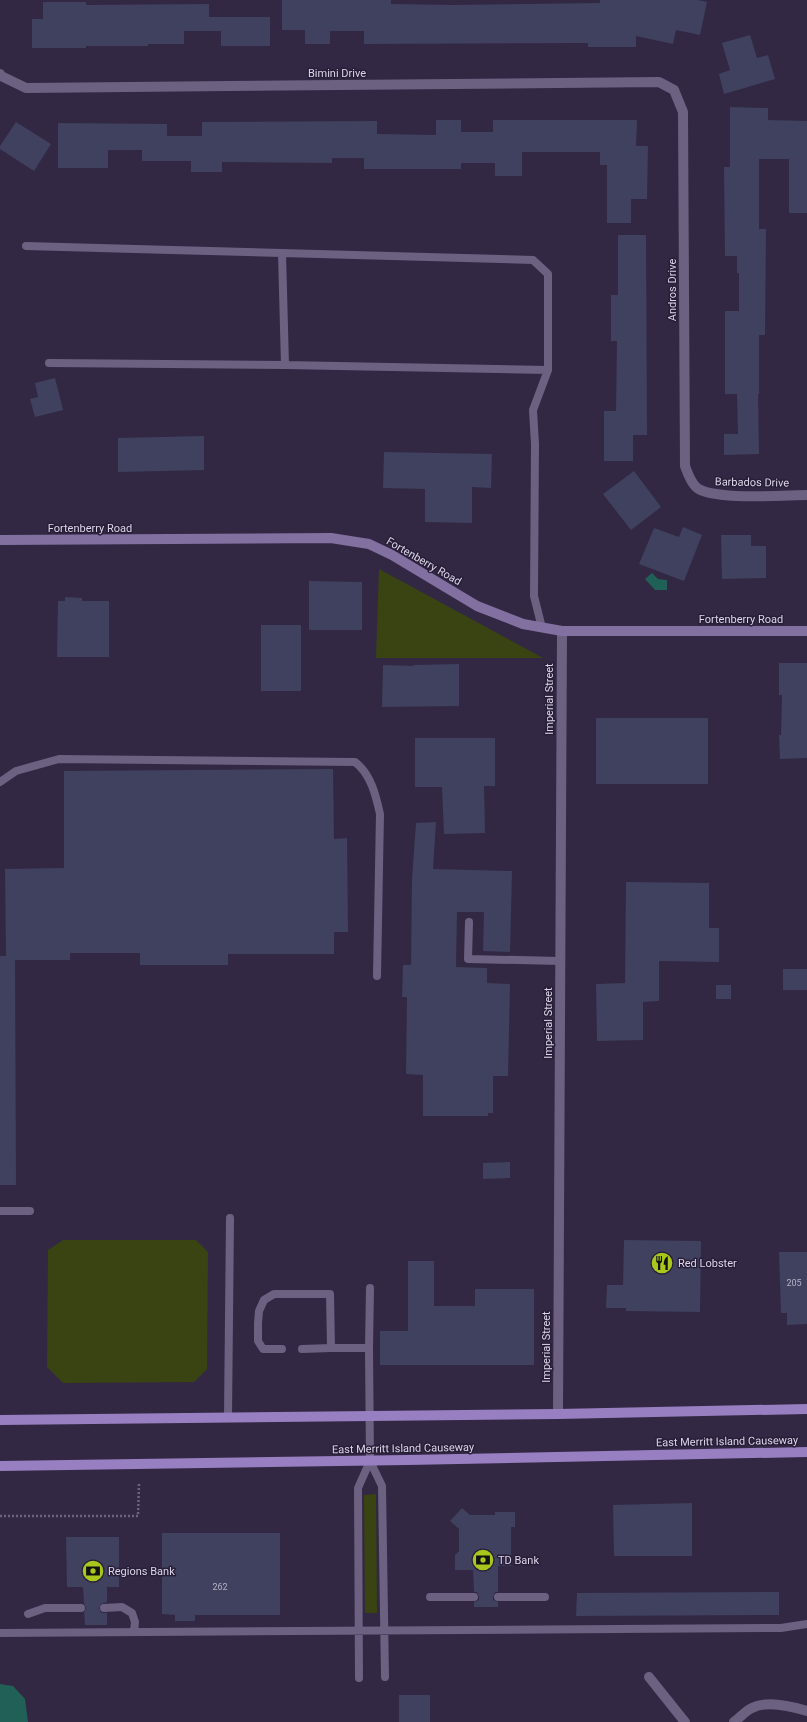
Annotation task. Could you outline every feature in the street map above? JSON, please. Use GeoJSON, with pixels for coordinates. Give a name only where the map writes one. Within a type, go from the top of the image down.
{"type":"FeatureCollection","features":[{"type":"Feature","properties":{"kind":"main road"},"geometry":{"type":"LineString","coordinates":[[0,1420],[558,1414],[807,1409]]}},
{"type":"Feature","properties":{"kind":"main road","name":"East Merritt Island Causeway"},"geometry":{"type":"LineString","coordinates":[[0,1466],[370,1461],[807,1452]]}},
{"type":"Feature","properties":{"kind":"street","name":"Bimini Drive"},"geometry":{"type":"LineString","coordinates":[[1,75],[26,88],[659,82],[674,90]]}},
{"type":"Feature","properties":{"kind":"street","name":"Andros Drive"},"geometry":{"type":"LineString","coordinates":[[674,90],[683,112],[685,466],[689,478],[697,488]]}},
{"type":"Feature","properties":{"kind":"street","name":"Barbados Drive"},"geometry":{"type":"LineString","coordinates":[[697,488],[709,494],[723,496],[807,495]]}},
{"type":"Feature","properties":{"kind":"street","name":"Fortenberry Road"},"geometry":{"type":"LineString","coordinates":[[0,540],[339,539],[370,544],[392,555],[477,606],[523,624],[542,628],[562,631],[807,631]]}},
{"type":"Feature","properties":{"kind":"street","name":"Imperial Street"},"geometry":{"type":"LineString","coordinates":[[558,1414],[562,631]]}},
{"type":"Feature","properties":{"kind":"street"},"geometry":{"type":"LineString","coordinates":[[649,1678],[685,1722]]}},
{"type":"Feature","properties":{"kind":"street"},"geometry":{"type":"LineString","coordinates":[[734,1722],[752,1708],[769,1705],[792,1707],[807,1711]]}},
{"type":"Feature","properties":{"kind":"lane"},"geometry":{"type":"LineString","coordinates":[[26,246],[534,260],[548,274],[548,370],[534,410],[534,596],[542,628]]}},
{"type":"Feature","properties":{"kind":"lane"},"geometry":{"type":"LineString","coordinates":[[282,253],[285,364]]}},
{"type":"Feature","properties":{"kind":"lane"},"geometry":{"type":"LineString","coordinates":[[49,363],[285,364],[548,370]]}},
{"type":"Feature","properties":{"kind":"lane"},"geometry":{"type":"LineString","coordinates":[[0,782],[16,771],[59,759],[355,762],[361,766],[368,778],[376,796],[380,814],[377,976]]}},
{"type":"Feature","properties":{"kind":"lane"},"geometry":{"type":"LineString","coordinates":[[469,922],[468,959],[560,961]]}},
{"type":"Feature","properties":{"kind":"lane"},"geometry":{"type":"LineString","coordinates":[[0,1211],[30,1211]]}},
{"type":"Feature","properties":{"kind":"lane"},"geometry":{"type":"LineString","coordinates":[[228,1417],[230,1218]]}},
{"type":"Feature","properties":{"kind":"lane"},"geometry":{"type":"LineString","coordinates":[[359,1678],[358,1488],[370,1461],[370,1288]]}},
{"type":"Feature","properties":{"kind":"lane"},"geometry":{"type":"LineString","coordinates":[[282,1349],[263,1349],[258,1342],[259,1311],[264,1300],[274,1294],[330,1294],[331,1348]]}},
{"type":"Feature","properties":{"kind":"lane"},"geometry":{"type":"LineString","coordinates":[[302,1349],[369,1348]]}},
{"type":"Feature","properties":{"kind":"lane"},"geometry":{"type":"LineString","coordinates":[[370,1461],[382,1486],[385,1678]]}},
{"type":"Feature","properties":{"kind":"lane"},"geometry":{"type":"LineString","coordinates":[[430,1597],[474,1597]]}},
{"type":"Feature","properties":{"kind":"lane"},"geometry":{"type":"LineString","coordinates":[[498,1597],[545,1597]]}},
{"type":"Feature","properties":{"kind":"lane"},"geometry":{"type":"LineString","coordinates":[[104,1608],[122,1607],[132,1613],[135,1622],[134,1632]]}},
{"type":"Feature","properties":{"kind":"lane"},"geometry":{"type":"LineString","coordinates":[[28,1614],[45,1608],[81,1608]]}},
{"type":"Feature","properties":{"kind":"lane"},"geometry":{"type":"LineString","coordinates":[[0,1633],[780,1628],[807,1624]]}},
{"type":"Feature","properties":{"kind":"path"},"geometry":{"type":"LineString","coordinates":[[0,1516],[138,1516],[139,1484]]}},
{"type":"Feature","properties":{"kind":"shaded area"},"geometry":{"type":"Polygon","coordinates":[[[379,569],[543,658],[376,658],[379,569]]]}},
{"type":"Feature","properties":{"kind":"shaded area"},"geometry":{"type":"Polygon","coordinates":[[[652,573],[658,579],[667,580],[667,590],[655,590],[645,579],[652,573]]]}},
{"type":"Feature","properties":{"kind":"shaded area"},"geometry":{"type":"Polygon","coordinates":[[[63,1240],[196,1240],[208,1252],[207,1369],[194,1382],[63,1383],[47,1367],[48,1250],[63,1240]]]}},
{"type":"Feature","properties":{"kind":"shaded area"},"geometry":{"type":"Polygon","coordinates":[[[376,1494],[377,1613],[365,1613],[364,1495],[376,1494]]]}},
{"type":"Feature","properties":{"kind":"shaded area"},"geometry":{"type":"Polygon","coordinates":[[[0,1684],[13,1686],[25,1699],[28,1722],[0,1722],[0,1684]]]}},
{"type":"Feature","properties":{"kind":"building"},"geometry":{"type":"Polygon","coordinates":[[[282,0],[391,0],[391,4],[453,5],[600,3],[600,0],[698,0],[707,2],[700,35],[676,30],[673,44],[636,36],[636,47],[588,47],[588,43],[364,44],[364,31],[330,31],[330,44],[305,44],[305,30],[282,30],[282,0]]]}},
{"type":"Feature","properties":{"kind":"building"},"geometry":{"type":"Polygon","coordinates":[[[43,2],[86,2],[86,5],[209,4],[209,17],[270,17],[270,46],[221,46],[221,31],[184,31],[184,44],[148,44],[148,46],[86,46],[86,48],[32,48],[32,19],[43,19],[43,2]]]}},
{"type":"Feature","properties":{"kind":"building"},"geometry":{"type":"Polygon","coordinates":[[[750,35],[757,58],[768,55],[775,79],[724,94],[719,74],[730,70],[722,43],[750,35]]]}},
{"type":"Feature","properties":{"kind":"building"},"geometry":{"type":"Polygon","coordinates":[[[730,107],[768,108],[768,120],[807,121],[807,213],[789,213],[789,159],[759,159],[759,229],[766,229],[765,335],[759,335],[759,454],[724,455],[724,434],[738,434],[737,394],[725,394],[725,311],[739,311],[739,273],[737,273],[737,256],[725,256],[724,167],[730,167],[730,107]]]}},
{"type":"Feature","properties":{"kind":"building"},"geometry":{"type":"Polygon","coordinates":[[[436,120],[461,120],[461,132],[493,132],[493,120],[637,120],[636,146],[648,146],[647,199],[631,199],[631,223],[607,223],[607,165],[600,165],[600,152],[522,152],[522,176],[495,176],[495,163],[461,163],[461,169],[364,169],[364,158],[332,158],[332,163],[222,162],[222,172],[191,172],[191,161],[142,161],[142,150],[108,150],[108,168],[58,168],[58,123],[167,124],[167,136],[202,136],[202,122],[377,121],[377,134],[436,135],[436,120]]]}},
{"type":"Feature","properties":{"kind":"building"},"geometry":{"type":"Polygon","coordinates":[[[16,122],[51,144],[34,171],[0,149],[0,146],[16,122]]]}},
{"type":"Feature","properties":{"kind":"building"},"geometry":{"type":"Polygon","coordinates":[[[618,235],[646,235],[647,435],[633,435],[633,461],[604,461],[604,411],[616,411],[617,341],[611,341],[611,295],[618,295],[618,235]]]}},
{"type":"Feature","properties":{"kind":"building"},"geometry":{"type":"Polygon","coordinates":[[[55,378],[63,410],[35,417],[30,399],[38,397],[35,383],[55,378]]]}},
{"type":"Feature","properties":{"kind":"building"},"geometry":{"type":"Polygon","coordinates":[[[204,436],[204,470],[118,472],[118,438],[204,436]]]}},
{"type":"Feature","properties":{"kind":"building"},"geometry":{"type":"Polygon","coordinates":[[[384,452],[492,454],[491,488],[472,487],[472,523],[425,522],[425,489],[383,488],[384,452]]]}},
{"type":"Feature","properties":{"kind":"building"},"geometry":{"type":"Polygon","coordinates":[[[634,471],[661,507],[631,530],[603,494],[634,471]]]}},
{"type":"Feature","properties":{"kind":"building"},"geometry":{"type":"Polygon","coordinates":[[[683,527],[702,535],[684,581],[639,564],[654,528],[679,537],[683,527]]]}},
{"type":"Feature","properties":{"kind":"building"},"geometry":{"type":"Polygon","coordinates":[[[721,535],[751,535],[751,546],[766,546],[766,578],[722,579],[721,535]]]}},
{"type":"Feature","properties":{"kind":"building"},"geometry":{"type":"Polygon","coordinates":[[[309,581],[362,582],[362,630],[309,630],[309,581]]]}},
{"type":"Feature","properties":{"kind":"building"},"geometry":{"type":"Polygon","coordinates":[[[65,597],[82,598],[82,601],[109,601],[109,657],[57,657],[58,601],[65,601],[65,597]]]}},
{"type":"Feature","properties":{"kind":"building"},"geometry":{"type":"Polygon","coordinates":[[[261,625],[301,625],[301,691],[261,691],[261,625]]]}},
{"type":"Feature","properties":{"kind":"building"},"geometry":{"type":"Polygon","coordinates":[[[779,663],[807,663],[807,758],[780,759],[779,735],[781,735],[782,695],[779,695],[779,663]]]}},
{"type":"Feature","properties":{"kind":"building"},"geometry":{"type":"Polygon","coordinates":[[[459,664],[459,706],[382,707],[383,665],[414,666],[459,664]]]}},
{"type":"Feature","properties":{"kind":"building"},"geometry":{"type":"Polygon","coordinates":[[[596,718],[708,718],[708,784],[596,784],[596,718]]]}},
{"type":"Feature","properties":{"kind":"building"},"geometry":{"type":"Polygon","coordinates":[[[415,738],[495,738],[495,786],[484,786],[485,833],[444,834],[442,787],[415,787],[415,738]]]}},
{"type":"Feature","properties":{"kind":"building"},"geometry":{"type":"Polygon","coordinates":[[[333,769],[334,839],[347,838],[348,932],[334,932],[334,954],[228,954],[228,965],[140,965],[140,953],[70,953],[70,960],[15,960],[16,1185],[0,1185],[0,956],[6,956],[5,869],[64,868],[64,771],[333,769]]]}},
{"type":"Feature","properties":{"kind":"building"},"geometry":{"type":"Polygon","coordinates":[[[436,822],[433,869],[512,871],[510,952],[483,951],[484,912],[457,912],[456,967],[487,968],[487,983],[510,984],[508,1076],[493,1076],[493,1113],[488,1113],[488,1116],[423,1116],[423,1075],[406,1074],[407,997],[402,997],[403,965],[411,965],[412,879],[416,823],[436,822]]]}},
{"type":"Feature","properties":{"kind":"building"},"geometry":{"type":"Polygon","coordinates":[[[626,882],[709,883],[709,928],[719,928],[719,962],[659,961],[659,1001],[643,1002],[643,1040],[597,1041],[596,984],[625,983],[626,882]]]}},
{"type":"Feature","properties":{"kind":"building"},"geometry":{"type":"Polygon","coordinates":[[[783,969],[807,969],[807,990],[783,990],[783,969]]]}},
{"type":"Feature","properties":{"kind":"building"},"geometry":{"type":"Polygon","coordinates":[[[716,985],[731,985],[731,999],[716,999],[716,985]]]}},
{"type":"Feature","properties":{"kind":"building"},"geometry":{"type":"Polygon","coordinates":[[[510,1162],[510,1178],[483,1179],[483,1163],[510,1162]]]}},
{"type":"Feature","properties":{"kind":"building","name":"Red Lobster"},"geometry":{"type":"Polygon","coordinates":[[[624,1240],[701,1241],[700,1312],[626,1311],[626,1308],[606,1308],[607,1285],[623,1285],[624,1240]]]}},
{"type":"Feature","properties":{"kind":"building"},"geometry":{"type":"Polygon","coordinates":[[[779,1252],[807,1252],[807,1324],[787,1325],[787,1313],[781,1313],[779,1252]]]}},
{"type":"Feature","properties":{"kind":"building"},"geometry":{"type":"Polygon","coordinates":[[[408,1261],[434,1261],[434,1306],[475,1306],[475,1289],[534,1289],[534,1365],[380,1365],[380,1331],[408,1331],[408,1261]]]}},
{"type":"Feature","properties":{"kind":"building"},"geometry":{"type":"Polygon","coordinates":[[[692,1503],[692,1556],[614,1556],[613,1505],[692,1503]]]}},
{"type":"Feature","properties":{"kind":"building","name":"TD Bank"},"geometry":{"type":"Polygon","coordinates":[[[462,1508],[470,1515],[495,1515],[495,1512],[515,1512],[515,1527],[511,1527],[511,1566],[498,1566],[498,1592],[495,1592],[493,1600],[498,1602],[498,1607],[474,1607],[474,1602],[479,1600],[479,1597],[477,1592],[474,1592],[473,1570],[455,1570],[455,1555],[459,1551],[459,1529],[450,1521],[462,1508]]]}},
{"type":"Feature","properties":{"kind":"building"},"geometry":{"type":"Polygon","coordinates":[[[162,1533],[280,1533],[280,1615],[195,1615],[195,1621],[175,1621],[175,1615],[162,1614],[162,1533]]]}},
{"type":"Feature","properties":{"kind":"building","name":"Regions Bank"},"geometry":{"type":"Polygon","coordinates":[[[66,1537],[119,1537],[119,1587],[107,1587],[107,1602],[101,1604],[99,1608],[101,1613],[107,1613],[107,1625],[85,1625],[84,1612],[86,1608],[84,1603],[83,1587],[67,1587],[66,1537]]]}},
{"type":"Feature","properties":{"kind":"building"},"geometry":{"type":"Polygon","coordinates":[[[779,1592],[779,1615],[576,1616],[577,1593],[779,1592]]]}},
{"type":"Feature","properties":{"kind":"building"},"geometry":{"type":"Polygon","coordinates":[[[399,1695],[430,1695],[430,1722],[399,1722],[399,1695]]]}},
{"type":"Feature","properties":{"kind":"place","name":"Red Lobster"},"geometry":{"type":"Point","coordinates":[662,1263]}},
{"type":"Feature","properties":{"kind":"place","name":"TD Bank"},"geometry":{"type":"Point","coordinates":[483,1560]}},
{"type":"Feature","properties":{"kind":"place","name":"Regions Bank"},"geometry":{"type":"Point","coordinates":[93,1571]}}]}
